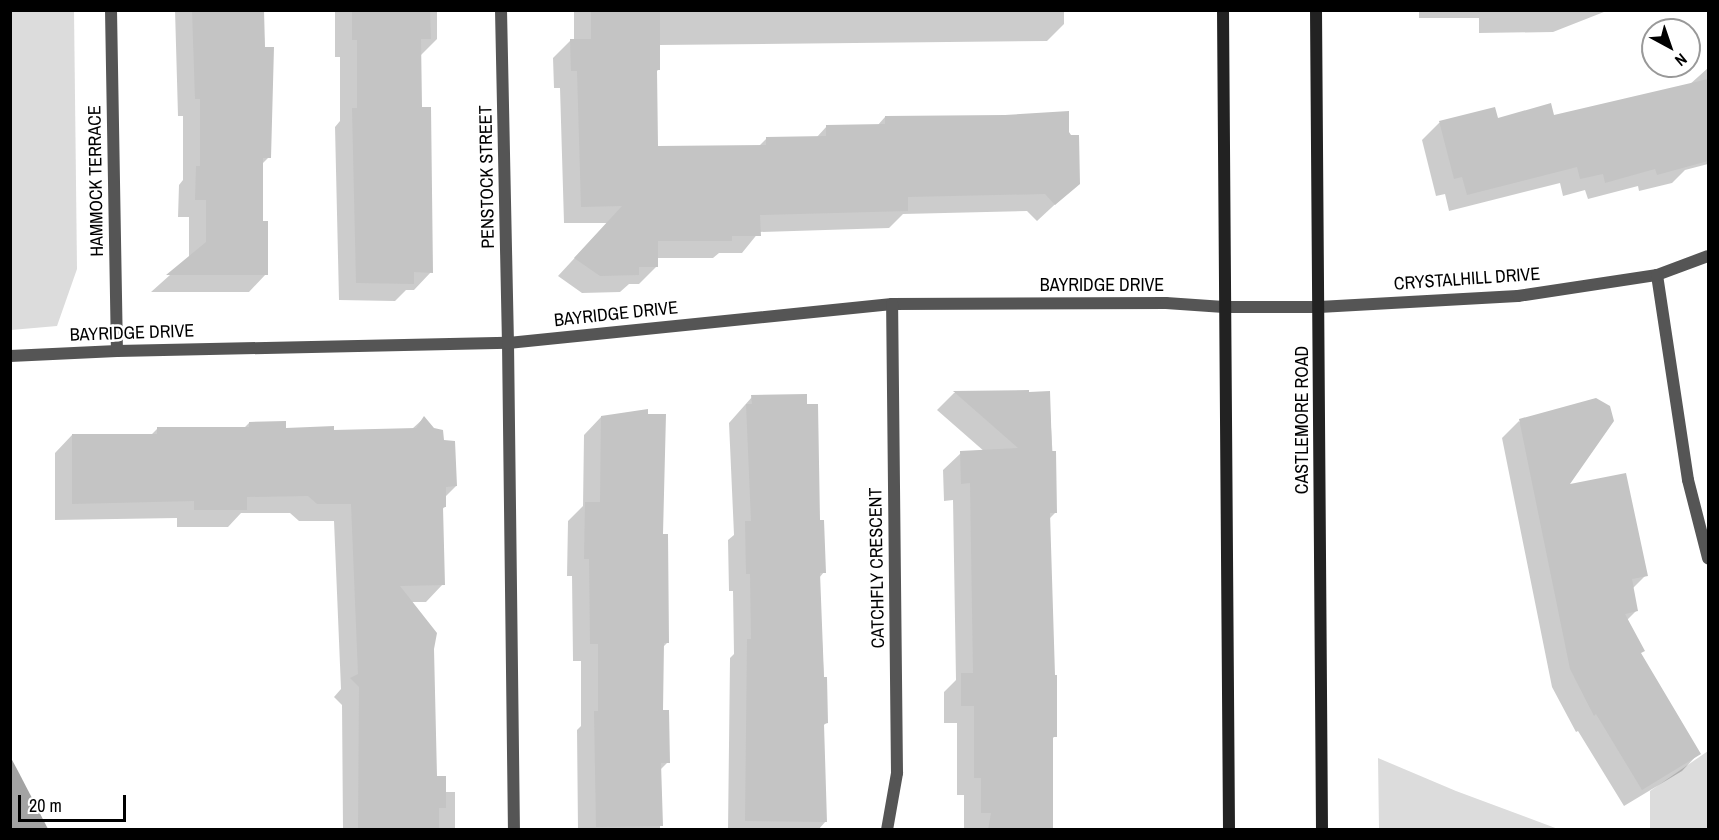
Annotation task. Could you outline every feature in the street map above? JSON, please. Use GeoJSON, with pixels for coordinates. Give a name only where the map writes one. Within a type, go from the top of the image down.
{"type":"FeatureCollection","features":[{"type":"Feature","properties":{"kind":"main road"},"geometry":{"type":"LineString","coordinates":[[1223,10],[1229,830]]}},
{"type":"Feature","properties":{"kind":"main road","name":"CASTLEMORE ROAD"},"geometry":{"type":"LineString","coordinates":[[1316,10],[1322,830]]}},
{"type":"Feature","properties":{"kind":"street","name":"HAMMOCK TERRACE"},"geometry":{"type":"LineString","coordinates":[[111,10],[117,351]]}},
{"type":"Feature","properties":{"kind":"street","name":"PENSTOCK STREET"},"geometry":{"type":"LineString","coordinates":[[501,10],[508,343]]}},
{"type":"Feature","properties":{"kind":"street","name":"CRYSTALHILL DRIVE"},"geometry":{"type":"LineString","coordinates":[[1224,307],[1319,307],[1518,296],[1657,275],[1708,256]]}},
{"type":"Feature","properties":{"kind":"street"},"geometry":{"type":"LineString","coordinates":[[1657,275],[1688,480],[1708,558]]}},
{"type":"Feature","properties":{"kind":"street","name":"BAYRIDGE DRIVE"},"geometry":{"type":"LineString","coordinates":[[10,356],[117,351],[508,343],[892,304],[1166,303],[1224,307]]}},
{"type":"Feature","properties":{"kind":"street","name":"CATCHFLY CRESCENT"},"geometry":{"type":"LineString","coordinates":[[887,830],[897,773],[892,304]]}},
{"type":"Feature","properties":{"kind":"street"},"geometry":{"type":"LineString","coordinates":[[508,343],[514,830]]}},
{"type":"Feature","properties":{"kind":"shaded area"},"geometry":{"type":"Polygon","coordinates":[[[10,11],[74,11],[77,269],[57,326],[11,330],[10,11]]]}},
{"type":"Feature","properties":{"kind":"shaded area"},"geometry":{"type":"Polygon","coordinates":[[[1708,751],[1708,829],[1650,829],[1650,791],[1708,751]]]}},
{"type":"Feature","properties":{"kind":"shaded area"},"geometry":{"type":"Polygon","coordinates":[[[11,758],[18,771],[48,829],[11,829],[11,758]]]}},
{"type":"Feature","properties":{"kind":"shaded area"},"geometry":{"type":"Polygon","coordinates":[[[1378,758],[1456,791],[1558,829],[1379,829],[1378,758]]]}},
{"type":"Feature","properties":{"kind":"building"},"geometry":{"type":"Polygon","coordinates":[[[192,10],[264,10],[265,47],[274,47],[271,158],[263,158],[263,221],[268,221],[268,275],[166,275],[206,242],[206,200],[195,200],[196,166],[200,166],[200,99],[195,99],[192,10]]]}},
{"type":"Feature","properties":{"kind":"building"},"geometry":{"type":"Polygon","coordinates":[[[352,10],[430,10],[431,39],[421,39],[422,107],[431,107],[433,273],[414,272],[414,284],[356,283],[352,108],[357,108],[357,40],[352,40],[352,10]]]}},
{"type":"Feature","properties":{"kind":"building"},"geometry":{"type":"Polygon","coordinates":[[[591,10],[660,10],[660,70],[657,70],[658,146],[766,145],[766,137],[826,136],[826,125],[885,124],[885,116],[1005,115],[1069,111],[1069,132],[1071,135],[1079,135],[1080,184],[1055,205],[1045,194],[908,197],[908,211],[760,215],[761,236],[732,236],[732,241],[658,241],[658,267],[639,267],[639,275],[600,276],[574,258],[622,206],[581,207],[577,71],[571,71],[570,39],[591,39],[591,10]]]}},
{"type":"Feature","properties":{"kind":"building"},"geometry":{"type":"Polygon","coordinates":[[[1708,79],[1708,161],[1657,175],[1655,169],[1605,183],[1603,174],[1580,179],[1577,167],[1467,195],[1462,177],[1454,179],[1439,121],[1495,107],[1498,118],[1551,103],[1554,115],[1708,79]]]}},
{"type":"Feature","properties":{"kind":"building"},"geometry":{"type":"Polygon","coordinates":[[[1029,390],[1029,392],[1050,391],[1052,451],[1056,451],[1057,513],[1050,513],[1055,675],[1057,675],[1057,737],[1053,737],[1053,830],[988,830],[991,813],[981,813],[981,778],[974,778],[974,706],[961,706],[961,673],[973,673],[970,483],[961,484],[960,451],[1018,448],[953,391],[1029,390]]]}},
{"type":"Feature","properties":{"kind":"building"},"geometry":{"type":"Polygon","coordinates":[[[807,394],[807,404],[818,404],[820,520],[824,520],[826,573],[820,573],[824,677],[827,677],[828,723],[824,724],[827,822],[745,821],[747,639],[751,639],[750,574],[746,574],[745,521],[751,521],[746,404],[752,404],[751,395],[807,394]]]}},
{"type":"Feature","properties":{"kind":"building"},"geometry":{"type":"Polygon","coordinates":[[[1596,398],[1610,406],[1614,421],[1570,484],[1626,473],[1648,576],[1632,579],[1638,611],[1625,614],[1645,651],[1641,653],[1701,754],[1642,790],[1596,714],[1594,716],[1570,669],[1519,419],[1596,398]]]}},
{"type":"Feature","properties":{"kind":"building"},"geometry":{"type":"Polygon","coordinates":[[[648,409],[648,414],[666,414],[663,534],[668,534],[669,643],[664,643],[663,710],[669,710],[670,763],[661,763],[663,826],[596,827],[594,711],[598,711],[598,644],[590,644],[589,559],[584,559],[585,502],[600,502],[601,416],[648,409]]]}},
{"type":"Feature","properties":{"kind":"building"},"geometry":{"type":"Polygon","coordinates":[[[424,416],[434,428],[443,430],[444,440],[455,441],[457,486],[446,487],[446,507],[443,507],[445,585],[400,586],[437,633],[434,649],[437,776],[446,776],[446,808],[439,808],[439,830],[358,830],[359,687],[350,678],[358,674],[351,504],[317,504],[308,496],[247,497],[247,510],[194,510],[194,501],[72,504],[72,434],[157,434],[157,427],[249,427],[249,422],[286,421],[286,428],[334,426],[334,430],[416,428],[424,416]]]}}]}
